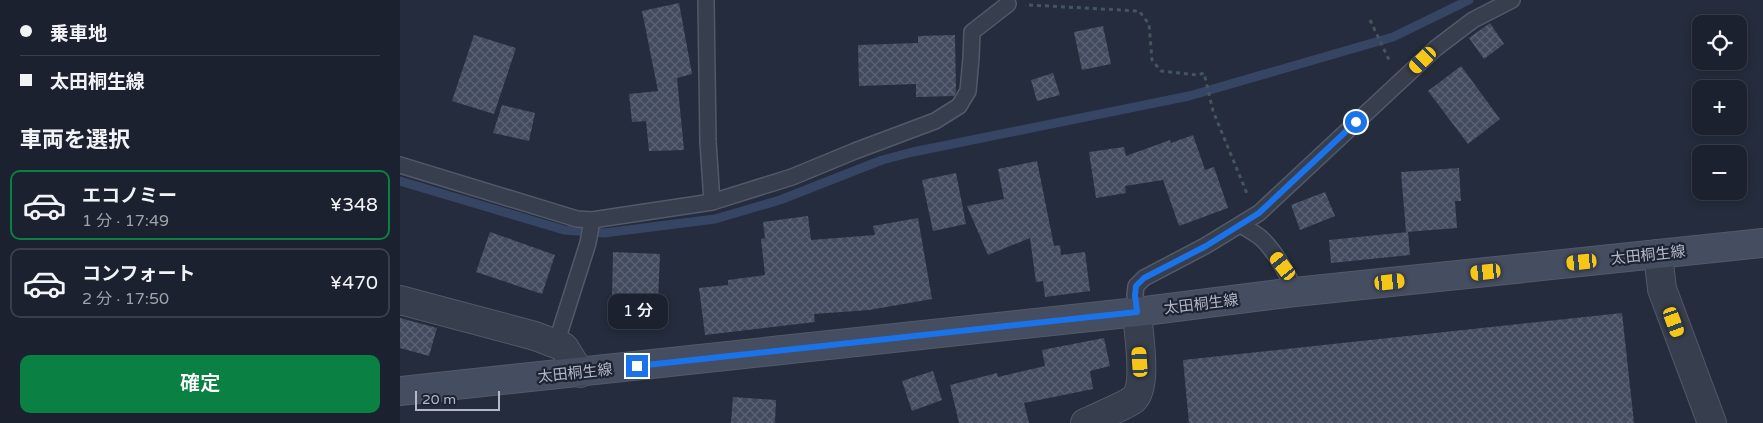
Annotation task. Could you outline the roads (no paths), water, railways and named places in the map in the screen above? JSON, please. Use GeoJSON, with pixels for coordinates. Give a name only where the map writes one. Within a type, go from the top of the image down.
{"type":"FeatureCollection","features":[{"type":"Feature","properties":{"kind":"main road","name":"太田桐生線"},"geometry":{"type":"LineString","coordinates":[[400,391],[1137,312],[1294,292],[1763,243]]}},
{"type":"Feature","properties":{"kind":"street"},"geometry":{"type":"LineString","coordinates":[[1658,254],[1662,289],[1712,423]]}},
{"type":"Feature","properties":{"kind":"street"},"geometry":{"type":"LineString","coordinates":[[400,300],[535,336],[564,347],[580,373]]}},
{"type":"Feature","properties":{"kind":"street"},"geometry":{"type":"LineString","coordinates":[[1086,423],[1133,399],[1139,390],[1141,378],[1137,312]]}},
{"type":"Feature","properties":{"kind":"lane"},"geometry":{"type":"LineString","coordinates":[[706,0],[708,142],[712,202]]}},
{"type":"Feature","properties":{"kind":"lane"},"geometry":{"type":"LineString","coordinates":[[1137,312],[1136,286],[1144,278],[1206,246],[1259,213],[1436,48],[1473,20],[1512,0]]}},
{"type":"Feature","properties":{"kind":"lane"},"geometry":{"type":"LineString","coordinates":[[400,165],[592,223],[712,202],[792,177],[935,121],[954,111],[968,91],[972,58],[972,32],[1008,4]]}},
{"type":"Feature","properties":{"kind":"lane"},"geometry":{"type":"LineString","coordinates":[[556,344],[588,243],[592,223]]}},
{"type":"Feature","properties":{"kind":"lane"},"geometry":{"type":"LineString","coordinates":[[1241,225],[1261,238],[1283,266],[1294,292]]}},
{"type":"Feature","properties":{"kind":"waterway"},"geometry":{"type":"LineString","coordinates":[[400,181],[564,230],[604,233],[715,219],[780,200],[882,160],[913,152],[1189,96],[1393,37],[1469,0]]}}]}
